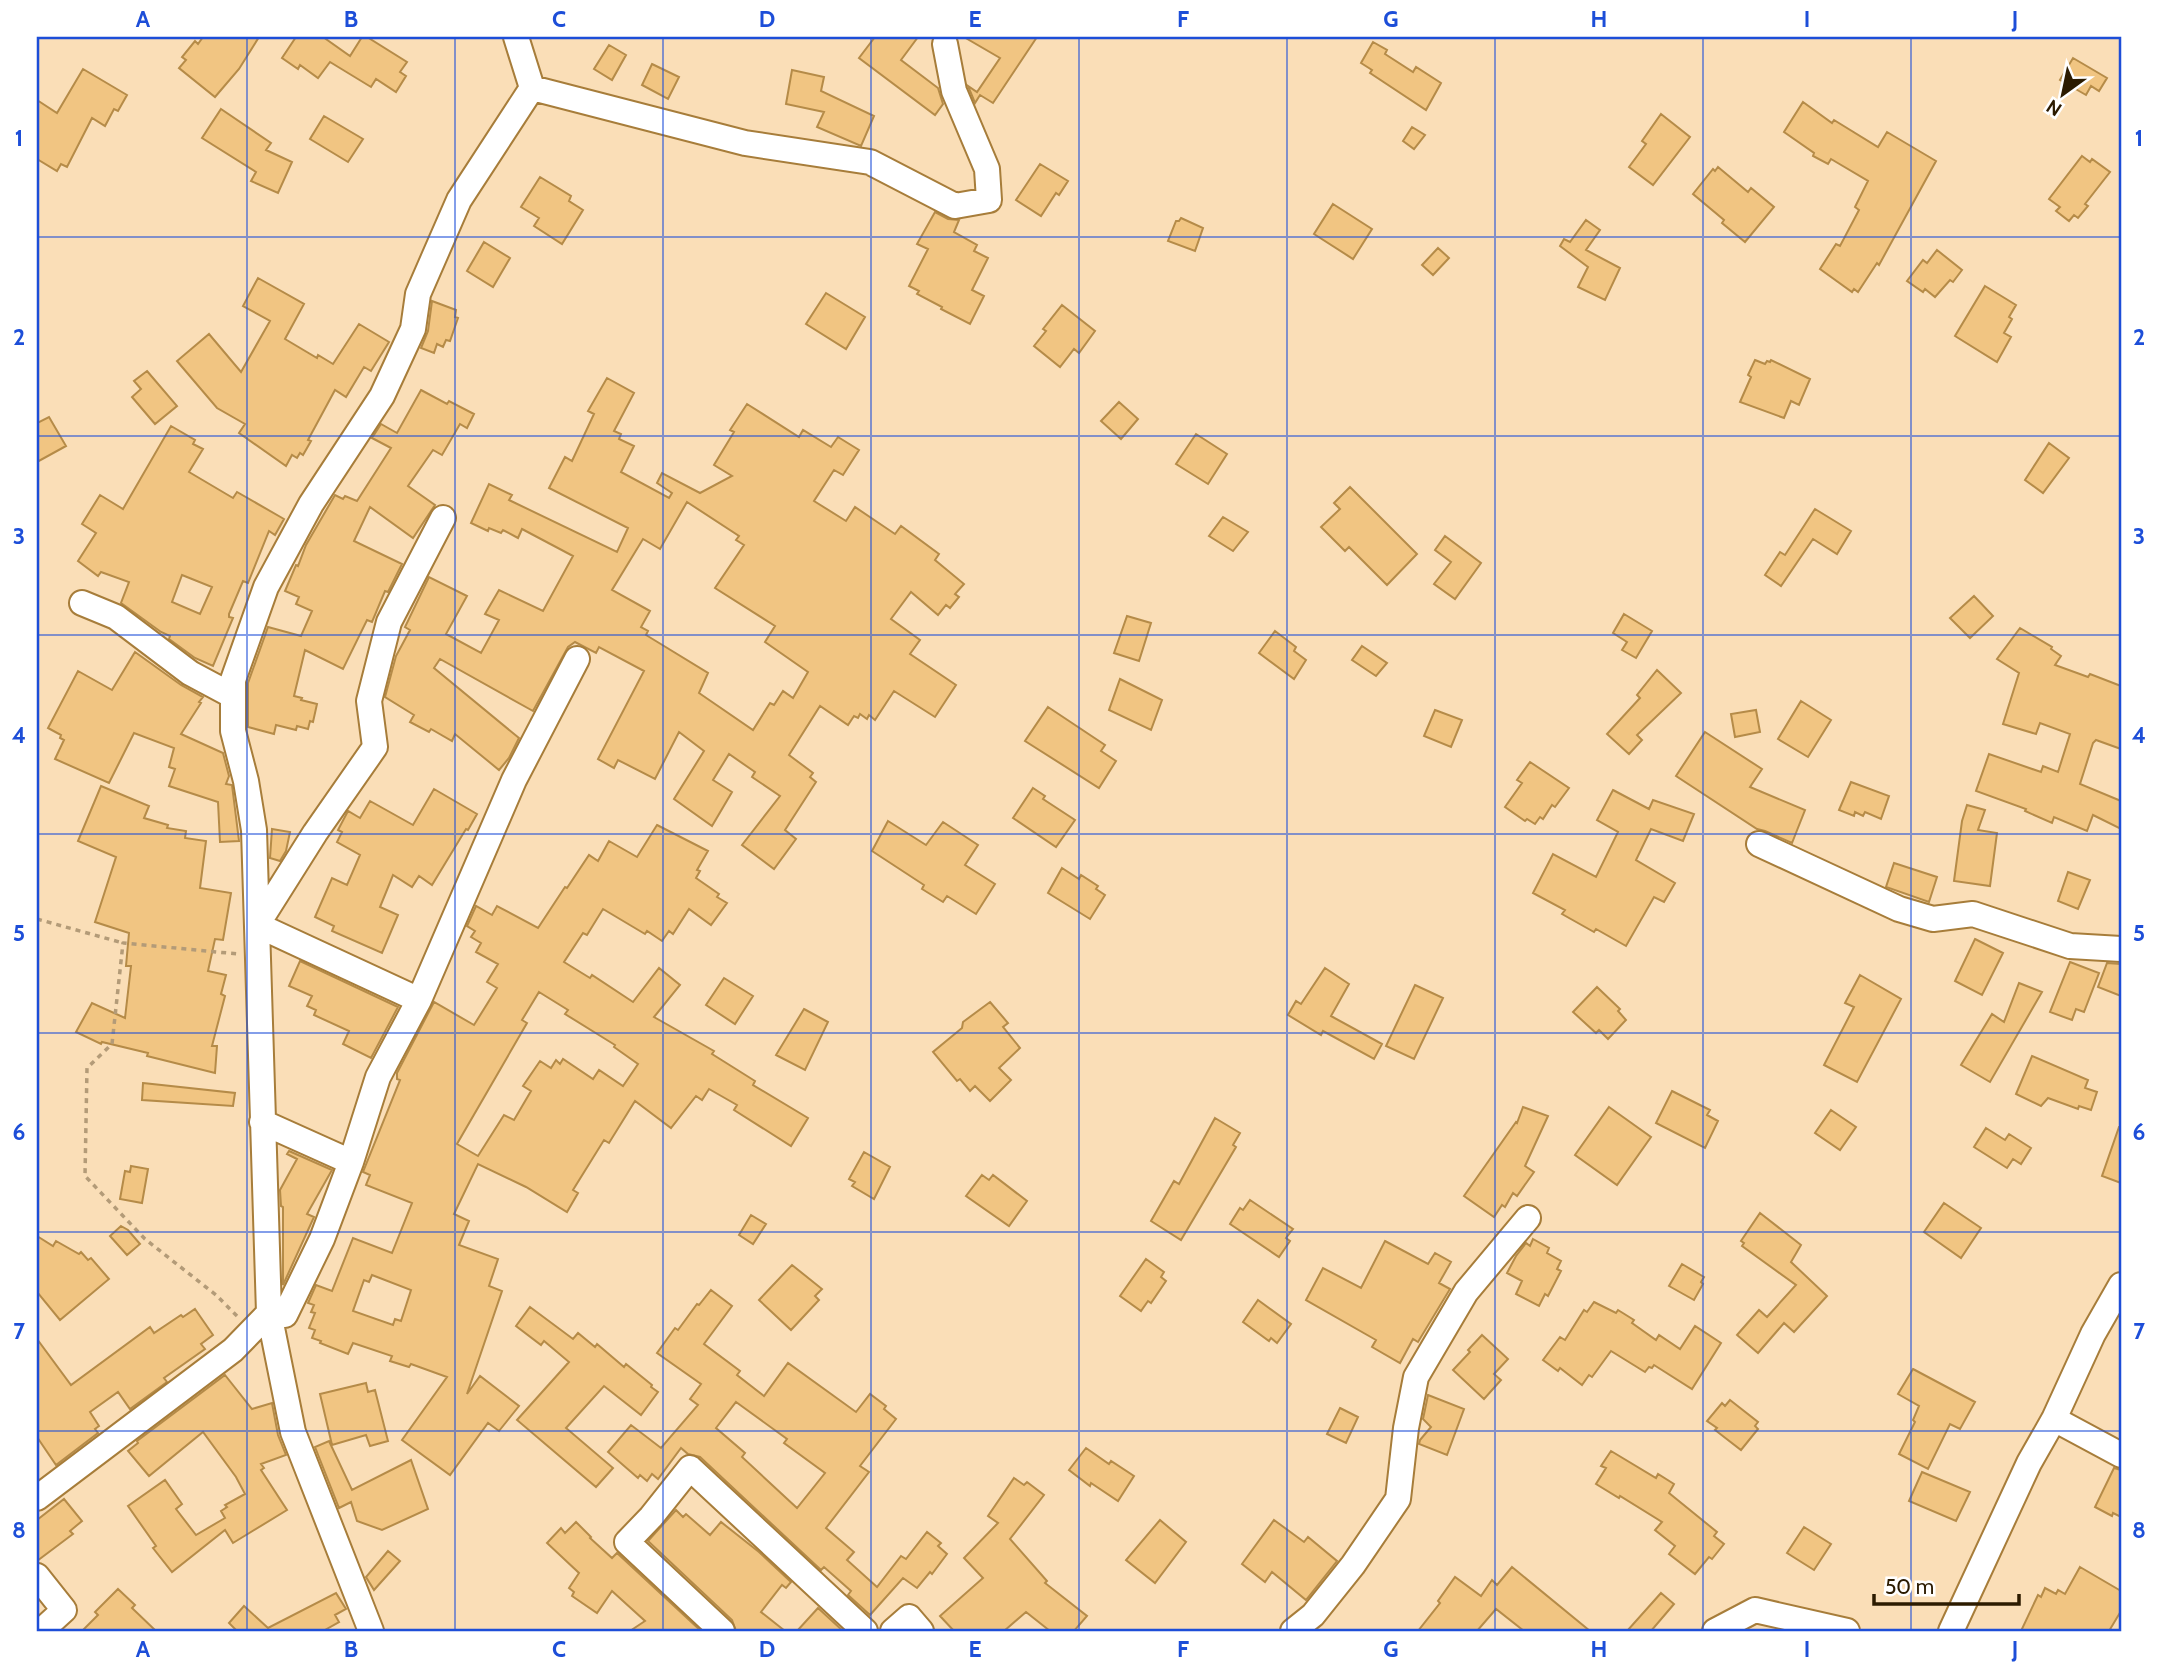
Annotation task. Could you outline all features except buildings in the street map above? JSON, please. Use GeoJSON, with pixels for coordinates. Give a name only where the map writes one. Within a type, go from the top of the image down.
{"type":"FeatureCollection","features":[{"type":"Feature","properties":{"kind":"street"},"geometry":{"type":"LineString","coordinates":[[516,37],[532,88]]}},
{"type":"Feature","properties":{"kind":"street"},"geometry":{"type":"LineString","coordinates":[[532,88],[745,143],[870,162],[955,206],[989,200],[986,169],[954,91],[946,44]]}},
{"type":"Feature","properties":{"kind":"street"},"geometry":{"type":"LineString","coordinates":[[371,1631],[293,1432],[269,1313],[254,830],[246,781],[233,731],[233,680],[265,587],[311,503],[382,396],[413,329],[418,294],[458,200],[532,88]]}},
{"type":"Feature","properties":{"kind":"street"},"geometry":{"type":"LineString","coordinates":[[257,925],[315,833],[376,747],[369,701],[388,622],[443,518]]}},
{"type":"Feature","properties":{"kind":"street"},"geometry":{"type":"LineString","coordinates":[[82,603],[116,617],[190,673],[233,696]]}},
{"type":"Feature","properties":{"kind":"street"},"geometry":{"type":"LineString","coordinates":[[269,1313],[285,1315],[322,1239],[378,1077],[419,1000],[514,780],[577,659]]}},
{"type":"Feature","properties":{"kind":"street"},"geometry":{"type":"LineString","coordinates":[[1759,844],[1856,890],[1933,919],[1973,914],[2070,946],[2121,949]]}},
{"type":"Feature","properties":{"kind":"street"},"geometry":{"type":"LineString","coordinates":[[257,925],[419,1000]]}},
{"type":"Feature","properties":{"kind":"street"},"geometry":{"type":"LineString","coordinates":[[262,1122],[351,1161]]}},
{"type":"Feature","properties":{"kind":"street"},"geometry":{"type":"LineString","coordinates":[[1293,1631],[1321,1605],[1398,1499],[1406,1428],[1416,1377],[1465,1292],[1528,1218]]}},
{"type":"Feature","properties":{"kind":"street"},"geometry":{"type":"LineString","coordinates":[[1951,1631],[2029,1463],[2054,1419],[2093,1334],[2121,1285]]}},
{"type":"Feature","properties":{"kind":"street"},"geometry":{"type":"LineString","coordinates":[[37,1498],[233,1350],[269,1313]]}},
{"type":"Feature","properties":{"kind":"street"},"geometry":{"type":"LineString","coordinates":[[2054,1419],[2121,1455]]}},
{"type":"Feature","properties":{"kind":"street"},"geometry":{"type":"LineString","coordinates":[[722,1631],[627,1542],[690,1468],[866,1631]]}},
{"type":"Feature","properties":{"kind":"street"},"geometry":{"type":"LineString","coordinates":[[37,1576],[64,1610],[41,1631]]}},
{"type":"Feature","properties":{"kind":"street"},"geometry":{"type":"LineString","coordinates":[[1715,1631],[1755,1610],[1847,1631]]}},
{"type":"Feature","properties":{"kind":"street"},"geometry":{"type":"LineString","coordinates":[[893,1631],[909,1617],[921,1631]]}},
{"type":"Feature","properties":{"kind":"path"},"geometry":{"type":"LineString","coordinates":[[37,919],[123,943],[259,956]]}},
{"type":"Feature","properties":{"kind":"path"},"geometry":{"type":"LineString","coordinates":[[123,943],[112,1044],[87,1068],[85,1175],[145,1239],[216,1295],[240,1319],[269,1313]]}}]}
